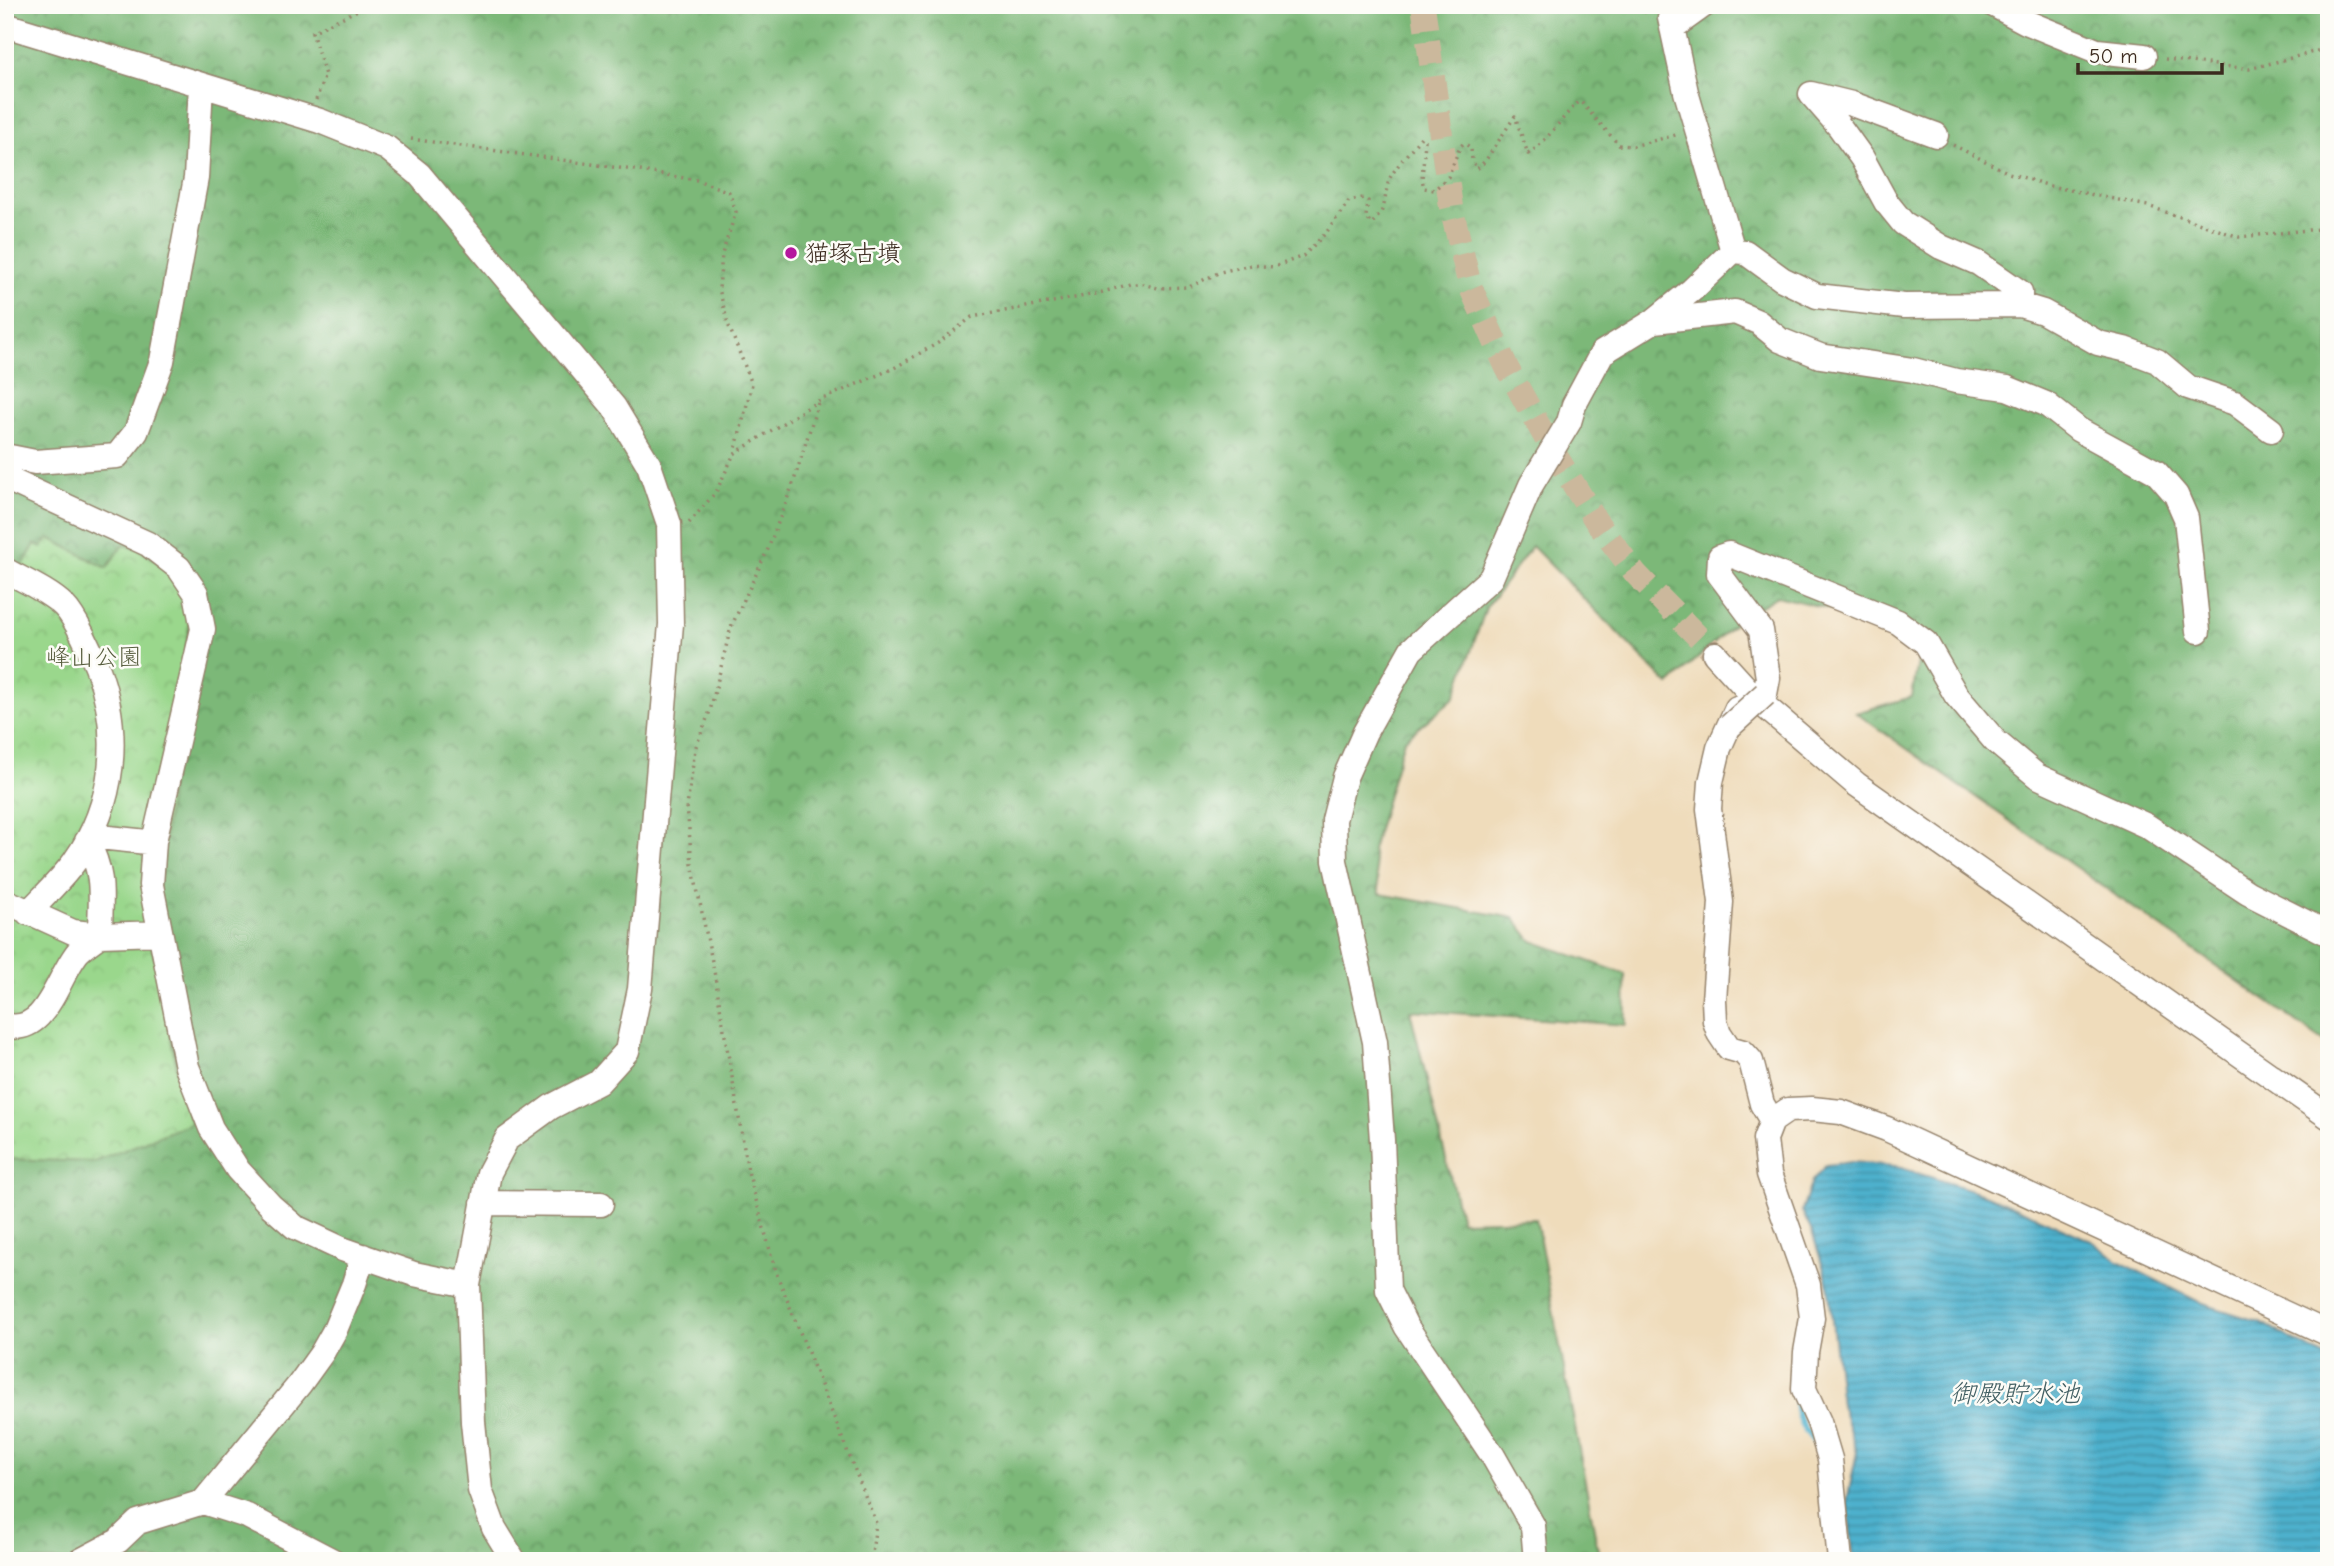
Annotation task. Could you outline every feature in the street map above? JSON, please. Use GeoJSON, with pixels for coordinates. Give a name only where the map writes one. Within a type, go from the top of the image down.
{"type":"FeatureCollection","features":[{"type":"Feature","properties":{"kind":"street"},"geometry":{"type":"LineString","coordinates":[[1704,5],[1676,16],[1686,92],[1733,251]]}},
{"type":"Feature","properties":{"kind":"street"},"geometry":{"type":"LineString","coordinates":[[1994,5],[2026,22],[2096,51],[2144,56]]}},
{"type":"Feature","properties":{"kind":"street"},"geometry":{"type":"LineString","coordinates":[[5,25],[310,118],[387,148],[419,174],[614,407],[649,465],[669,524],[671,624],[640,989],[628,1051],[599,1082],[551,1107],[507,1139],[489,1173],[468,1285],[473,1422],[480,1490],[494,1528],[514,1561]]}},
{"type":"Feature","properties":{"kind":"street"},"geometry":{"type":"LineString","coordinates":[[5,456],[35,462],[117,456],[136,432],[165,348],[196,178],[201,85]]}},
{"type":"Feature","properties":{"kind":"street"},"geometry":{"type":"LineString","coordinates":[[1936,135],[1852,104],[1811,94],[1862,158],[1886,202],[1903,223],[1941,247],[1978,263],[2020,292],[2020,305]]}},
{"type":"Feature","properties":{"kind":"street"},"geometry":{"type":"LineString","coordinates":[[1535,1561],[1533,1526],[1493,1456],[1406,1326],[1388,1290],[1375,1042],[1335,861],[1334,820],[1345,777],[1365,732],[1411,650],[1491,578],[1531,485],[1569,422],[1574,405],[1602,353],[1654,321],[1733,251],[1745,252],[1782,279],[1817,296],[1904,306],[2020,305],[2043,312],[2098,343],[2157,361],[2189,387],[2235,403],[2271,430]]}},
{"type":"Feature","properties":{"kind":"street"},"geometry":{"type":"LineString","coordinates":[[1654,321],[1735,312],[1758,322],[1780,340],[1820,356],[1913,370],[1956,382],[2007,388],[2046,404],[2079,430],[2156,472],[2176,495],[2186,517],[2198,631]]}},
{"type":"Feature","properties":{"kind":"street"},"geometry":{"type":"LineString","coordinates":[[5,478],[148,544],[179,568],[196,593],[203,629],[154,841],[151,885],[187,1067],[211,1128],[238,1170],[271,1206],[295,1227],[342,1249],[415,1274],[468,1285]]}},
{"type":"Feature","properties":{"kind":"street"},"geometry":{"type":"LineString","coordinates":[[1730,726],[1765,694],[1768,678],[1761,630],[1719,574],[1720,557],[1729,554],[1898,622],[1926,643],[1955,695],[1995,741],[2037,776],[2147,826],[2248,893],[2329,934]]}},
{"type":"Feature","properties":{"kind":"street"},"geometry":{"type":"LineString","coordinates":[[5,570],[65,607],[90,650],[105,689],[112,727],[112,767],[89,836],[75,861],[11,905]]}},
{"type":"Feature","properties":{"kind":"street"},"geometry":{"type":"LineString","coordinates":[[1715,654],[1755,698],[1856,784],[2329,1117]]}},
{"type":"Feature","properties":{"kind":"street"},"geometry":{"type":"LineString","coordinates":[[1740,682],[1741,697],[1718,748],[1709,809],[1721,902],[1715,1021],[1729,1048],[1743,1052],[1751,1061],[1762,1104],[1772,1121]]}},
{"type":"Feature","properties":{"kind":"street"},"geometry":{"type":"LineString","coordinates":[[89,836],[154,841]]}},
{"type":"Feature","properties":{"kind":"street"},"geometry":{"type":"LineString","coordinates":[[5,1026],[18,1029],[30,1025],[48,1004],[78,952],[100,935],[102,898],[97,860],[89,836]]}},
{"type":"Feature","properties":{"kind":"street"},"geometry":{"type":"LineString","coordinates":[[11,905],[73,932],[100,935],[160,933]]}},
{"type":"Feature","properties":{"kind":"street"},"geometry":{"type":"LineString","coordinates":[[1840,1561],[1830,1459],[1819,1422],[1804,1389],[1806,1352],[1812,1318],[1808,1285],[1769,1174],[1765,1139],[1772,1121],[1788,1110],[1841,1112],[1887,1129],[2329,1335]]}},
{"type":"Feature","properties":{"kind":"street"},"geometry":{"type":"LineString","coordinates":[[483,1203],[601,1204]]}},
{"type":"Feature","properties":{"kind":"street"},"geometry":{"type":"LineString","coordinates":[[79,1561],[118,1541],[138,1522],[203,1502],[322,1353],[344,1307],[363,1256]]}},
{"type":"Feature","properties":{"kind":"street"},"geometry":{"type":"LineString","coordinates":[[203,1502],[247,1516],[333,1561]]}},
{"type":"Feature","properties":{"kind":"path"},"geometry":{"type":"LineString","coordinates":[[310,118],[325,75],[312,32],[368,5]]}},
{"type":"Feature","properties":{"kind":"path"},"geometry":{"type":"LineString","coordinates":[[2144,56],[2249,69],[2321,50],[2329,44]]}},
{"type":"Feature","properties":{"kind":"path"},"geometry":{"type":"LineString","coordinates":[[734,454],[818,401],[894,368],[939,343],[972,317],[1096,294],[1130,284],[1158,288],[1189,287],[1220,272],[1251,265],[1274,267],[1303,256],[1326,233],[1349,201],[1363,198],[1368,201],[1366,216],[1371,224],[1379,217],[1387,199],[1390,178],[1421,137],[1425,141],[1422,179],[1424,188],[1434,190],[1448,177],[1464,143],[1471,148],[1472,160],[1477,169],[1515,116],[1528,154],[1537,148],[1565,114],[1580,101],[1619,145],[1633,146],[1673,135],[1699,132]]}},
{"type":"Feature","properties":{"kind":"path"},"geometry":{"type":"LineString","coordinates":[[1936,135],[2009,173],[2050,186],[2148,206],[2239,237],[2329,228]]}},
{"type":"Feature","properties":{"kind":"path"},"geometry":{"type":"LineString","coordinates":[[411,139],[696,180],[729,192],[736,212],[722,254],[719,289],[728,324],[752,384],[734,454],[716,492],[669,545]]}},
{"type":"Feature","properties":{"kind":"path"},"geometry":{"type":"LineString","coordinates":[[818,401],[781,515],[730,627],[710,711],[695,749],[687,807],[692,864],[714,971],[748,1171],[776,1272],[876,1523],[871,1561]]}},
{"type":"Feature","properties":{"kind":"green space"},"geometry":{"type":"Polygon","coordinates":[[[5,5],[2329,5],[2329,1045],[1856,713],[1912,697],[1919,656],[1883,622],[1777,596],[1737,621],[1669,685],[1532,546],[1486,608],[1455,697],[1404,740],[1372,850],[1380,894],[1514,918],[1532,941],[1625,974],[1626,1025],[1410,1010],[1461,1221],[1536,1219],[1600,1561],[5,1561],[5,5]]]}},
{"type":"Feature","properties":{"kind":"green space","name":"峰山公園"},"geometry":{"type":"Polygon","coordinates":[[[49,538],[107,568],[123,545],[138,548],[179,578],[190,616],[152,945],[183,1098],[191,1123],[95,1162],[5,1159],[5,560],[21,569],[35,544],[42,547],[49,538]]]}},
{"type":"Feature","properties":{"kind":"water","name":"御殿貯水池"},"geometry":{"type":"Polygon","coordinates":[[[1852,1162],[1895,1166],[1987,1195],[2090,1240],[2118,1261],[2203,1304],[2260,1322],[2329,1359],[2329,1561],[1854,1561],[1847,1501],[1857,1452],[1841,1405],[1828,1282],[1812,1232],[1802,1211],[1812,1181],[1826,1165],[1852,1162]]]}},
{"type":"Feature","properties":{"kind":"waterway"},"geometry":{"type":"LineString","coordinates":[[1796,1394],[1800,1422],[1816,1444]]}},
{"type":"Feature","properties":{"kind":"tunnel"},"geometry":{"type":"LineString","coordinates":[[1423,5],[1451,207],[1470,286],[1507,368],[1596,521],[1636,574],[1715,654]]}},
{"type":"Feature","properties":{"kind":"place","name":"猫塚古墳"},"geometry":{"type":"Point","coordinates":[791,253]}}]}
